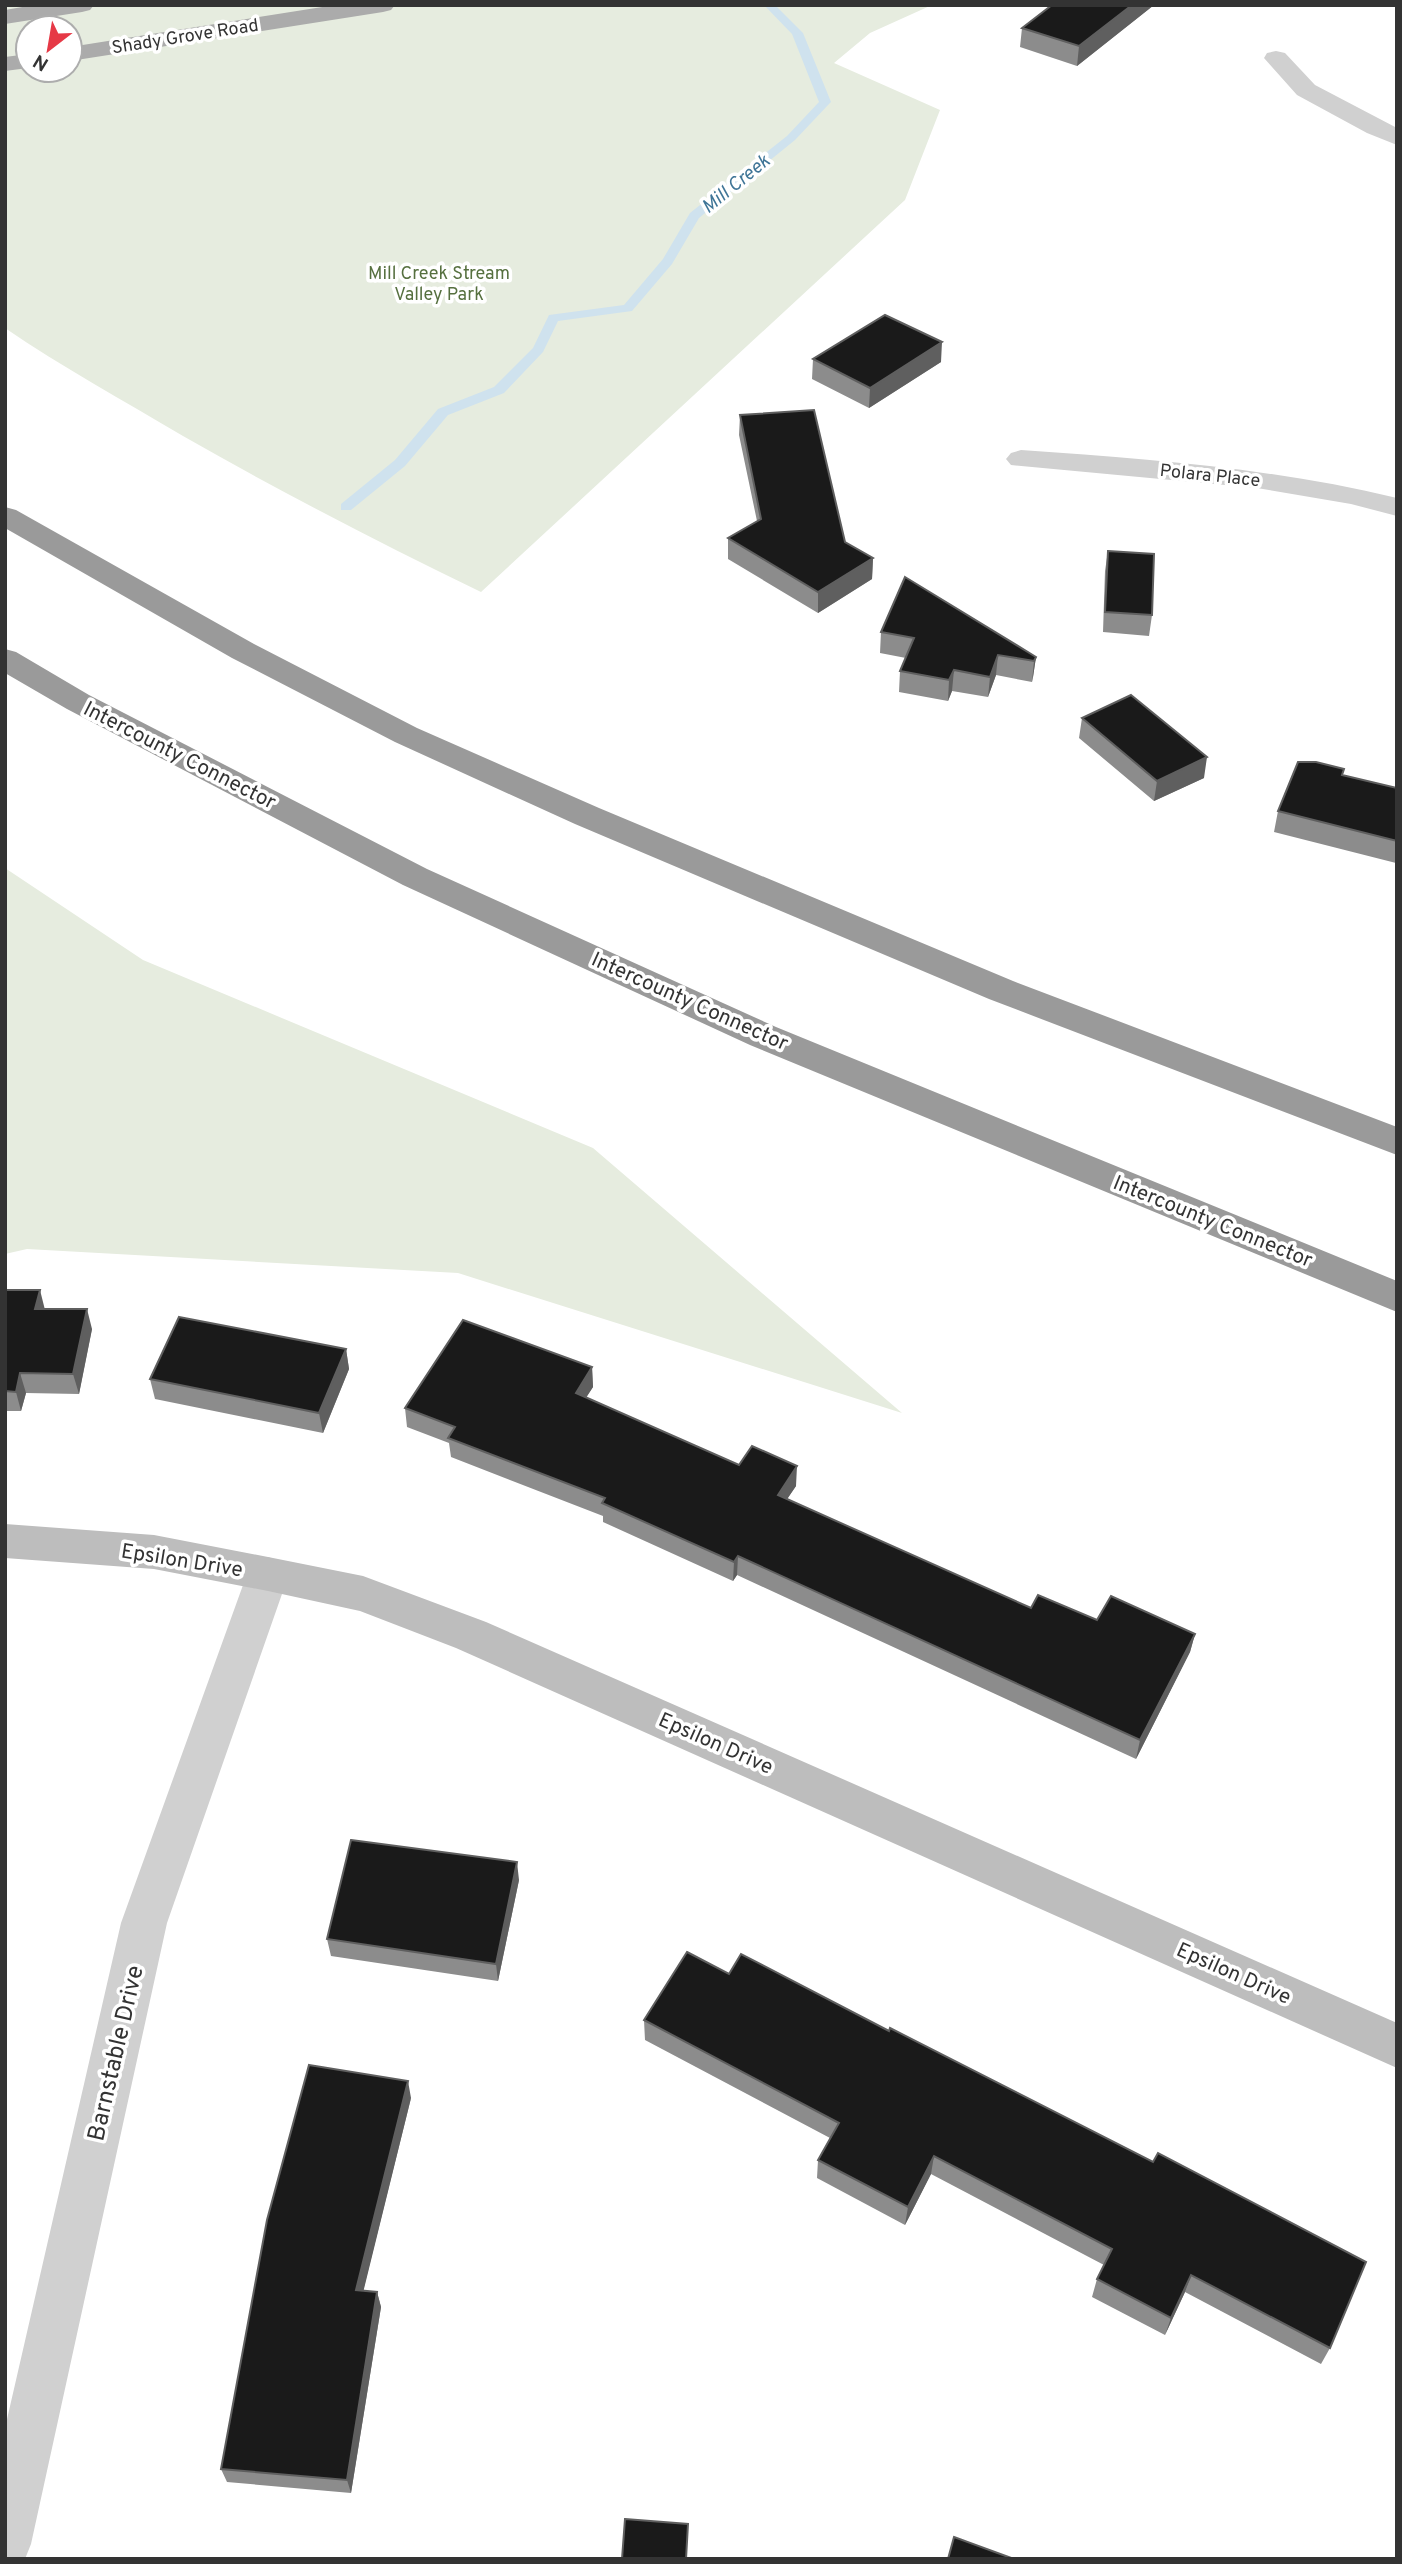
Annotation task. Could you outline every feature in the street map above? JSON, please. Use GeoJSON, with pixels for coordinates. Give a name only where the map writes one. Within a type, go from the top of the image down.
{"type":"FeatureCollection","features":[{"type":"Feature","properties":{"kind":"highway"},"geometry":{"type":"LineString","coordinates":[[5,516],[243,651],[406,735],[1001,990],[1397,1142]]}},
{"type":"Feature","properties":{"kind":"highway","name":"Intercounty Connector"},"geometry":{"type":"LineString","coordinates":[[5,659],[78,702],[415,877],[763,1036],[1397,1297]]}},
{"type":"Feature","properties":{"kind":"main road"},"geometry":{"type":"LineString","coordinates":[[5,17],[82,5]]}},
{"type":"Feature","properties":{"kind":"main road","name":"Shady Grove Road"},"geometry":{"type":"LineString","coordinates":[[84,52],[383,5]]}},
{"type":"Feature","properties":{"kind":"street"},"geometry":{"type":"LineString","coordinates":[[1276,58],[1306,89],[1397,137]]}},
{"type":"Feature","properties":{"kind":"street","name":"Polara Place"},"geometry":{"type":"LineString","coordinates":[[1021,459],[1213,473],[1342,492],[1397,508]]}},
{"type":"Feature","properties":{"kind":"street","name":"Epsilon Drive"},"geometry":{"type":"LineString","coordinates":[[5,1541],[153,1552],[363,1594],[471,1635],[1397,2046]]}},
{"type":"Feature","properties":{"kind":"street","name":"Barnstable Drive"},"geometry":{"type":"LineString","coordinates":[[5,2544],[144,1923],[268,1574]]}},
{"type":"Feature","properties":{"kind":"green space","name":"Mill Creek Stream Valley Park"},"geometry":{"type":"Polygon","coordinates":[[[5,5],[932,5],[870,33],[834,63],[940,110],[905,200],[481,592],[331,517],[220,457],[5,328],[5,5]]]}},
{"type":"Feature","properties":{"kind":"green space"},"geometry":{"type":"Polygon","coordinates":[[[5,868],[143,960],[593,1148],[902,1413],[458,1273],[27,1249],[5,1254],[5,868]]]}},
{"type":"Feature","properties":{"kind":"building"},"geometry":{"type":"Polygon","coordinates":[[[1052,5],[1132,5],[1079,46],[1022,28],[1052,5]]]}},
{"type":"Feature","properties":{"kind":"building"},"geometry":{"type":"Polygon","coordinates":[[[885,315],[942,342],[870,388],[813,359],[885,315]]]}},
{"type":"Feature","properties":{"kind":"building"},"geometry":{"type":"Polygon","coordinates":[[[814,410],[845,542],[873,558],[818,592],[728,538],[761,519],[740,415],[814,410]]]}},
{"type":"Feature","properties":{"kind":"building"},"geometry":{"type":"Polygon","coordinates":[[[1108,551],[1154,554],[1152,615],[1105,612],[1108,551]]]}},
{"type":"Feature","properties":{"kind":"building"},"geometry":{"type":"Polygon","coordinates":[[[905,577],[1036,657],[1034,661],[998,655],[990,677],[954,670],[949,680],[900,671],[914,638],[881,632],[905,577]]]}},
{"type":"Feature","properties":{"kind":"building"},"geometry":{"type":"Polygon","coordinates":[[[1131,695],[1207,757],[1157,781],[1082,718],[1131,695]]]}},
{"type":"Feature","properties":{"kind":"building"},"geometry":{"type":"Polygon","coordinates":[[[1298,762],[1316,762],[1344,769],[1342,775],[1397,788],[1397,841],[1278,811],[1298,762]]]}},
{"type":"Feature","properties":{"kind":"building"},"geometry":{"type":"Polygon","coordinates":[[[5,1290],[40,1290],[35,1309],[87,1309],[73,1374],[20,1373],[16,1392],[5,1391],[5,1290]]]}},
{"type":"Feature","properties":{"kind":"building"},"geometry":{"type":"Polygon","coordinates":[[[179,1317],[346,1349],[319,1413],[150,1379],[179,1317]]]}},
{"type":"Feature","properties":{"kind":"building"},"geometry":{"type":"Polygon","coordinates":[[[463,1320],[592,1367],[576,1393],[739,1465],[752,1446],[797,1466],[778,1495],[1031,1608],[1038,1595],[1097,1620],[1111,1596],[1195,1634],[1140,1740],[738,1556],[734,1562],[602,1503],[605,1498],[448,1438],[455,1427],[405,1408],[463,1320]]]}},
{"type":"Feature","properties":{"kind":"building"},"geometry":{"type":"Polygon","coordinates":[[[351,1840],[517,1862],[496,1964],[327,1939],[351,1840]]]}},
{"type":"Feature","properties":{"kind":"building"},"geometry":{"type":"Polygon","coordinates":[[[687,1952],[729,1974],[741,1954],[1153,2162],[1158,2153],[1366,2262],[1330,2348],[1191,2275],[1171,2318],[1097,2279],[1112,2249],[934,2156],[908,2207],[818,2160],[839,2123],[644,2020],[687,1952]]]}},
{"type":"Feature","properties":{"kind":"building"},"geometry":{"type":"Polygon","coordinates":[[[309,2065],[408,2081],[356,2290],[377,2292],[347,2480],[221,2469],[267,2220],[309,2065]]]}},
{"type":"Feature","properties":{"kind":"building"},"geometry":{"type":"Polygon","coordinates":[[[625,2519],[688,2524],[686,2559],[622,2559],[625,2519]]]}},
{"type":"Feature","properties":{"kind":"building"},"geometry":{"type":"Polygon","coordinates":[[[954,2537],[1014,2559],[948,2559],[954,2537]]]}},
{"type":"Feature","properties":{"kind":"waterway","name":"Mill Creek"},"geometry":{"type":"LineString","coordinates":[[346,507],[400,463],[443,412],[499,390],[539,349],[553,318],[628,308],[668,261],[694,216],[791,138],[825,102],[797,33],[769,5]]}}]}
